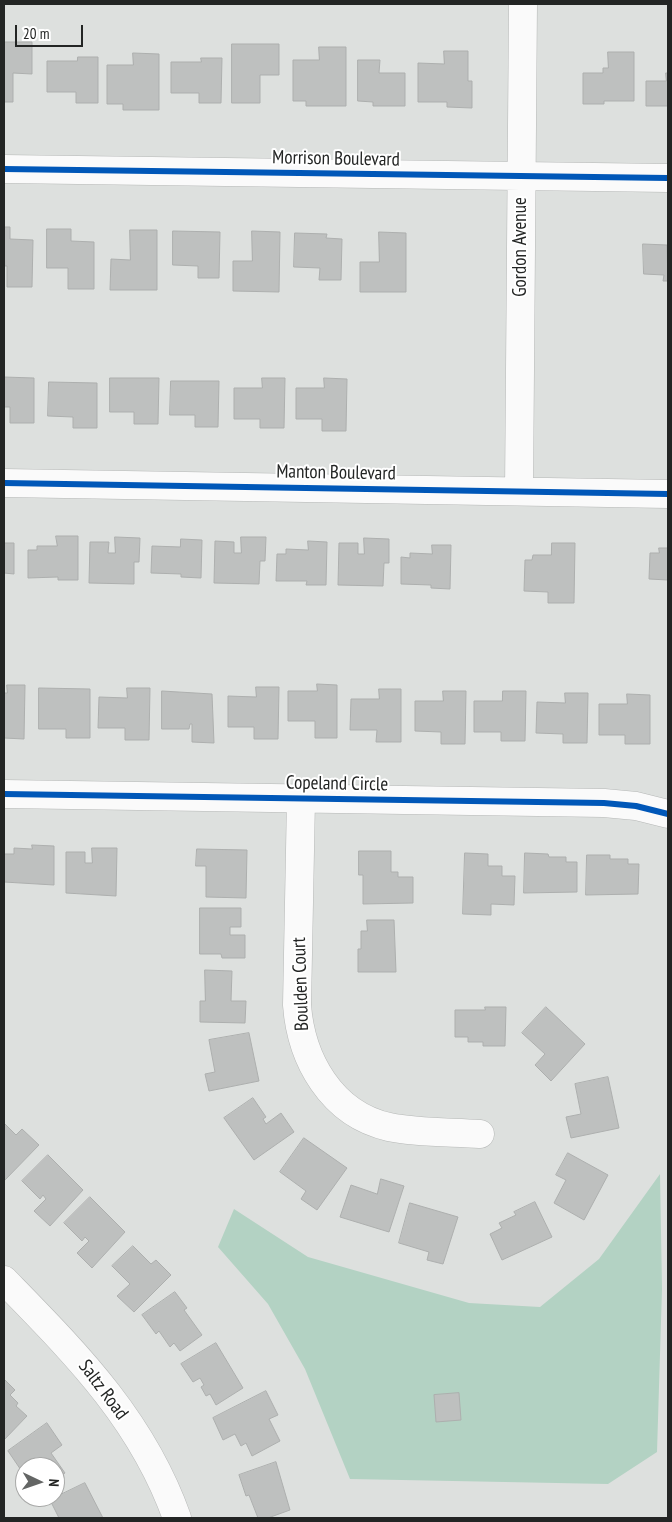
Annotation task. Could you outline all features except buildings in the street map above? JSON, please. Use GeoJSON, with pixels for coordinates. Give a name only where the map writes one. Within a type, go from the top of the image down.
{"type":"FeatureCollection","features":[{"type":"Feature","properties":{"kind":"street","name":"Gordon Avenue"},"geometry":{"type":"LineString","coordinates":[[519,491],[524,4]]}},
{"type":"Feature","properties":{"kind":"street","name":"Morrison Boulevard"},"geometry":{"type":"LineString","coordinates":[[4,169],[668,178]]}},
{"type":"Feature","properties":{"kind":"street","name":"Manton Boulevard"},"geometry":{"type":"LineString","coordinates":[[4,483],[668,494]]}},
{"type":"Feature","properties":{"kind":"street","name":"Copeland Circle"},"geometry":{"type":"LineString","coordinates":[[4,794],[604,803],[636,806],[668,814]]}},
{"type":"Feature","properties":{"kind":"street","name":"Boulden Court"},"geometry":{"type":"LineString","coordinates":[[301,798],[297,1005],[298,1025],[310,1063],[320,1078],[343,1104],[373,1121],[390,1127],[480,1134]]}},
{"type":"Feature","properties":{"kind":"street","name":"Saltz Road"},"geometry":{"type":"LineString","coordinates":[[4,1280],[69,1347],[120,1410],[152,1462],[176,1518]]}},
{"type":"Feature","properties":{"kind":"green space"},"geometry":{"type":"Polygon","coordinates":[[[660,1174],[662,1289],[657,1452],[608,1484],[350,1479],[305,1369],[268,1304],[218,1247],[234,1209],[308,1257],[469,1303],[540,1307],[599,1259],[660,1174]]]}},
{"type":"Feature","properties":{"kind":"cycle path"},"geometry":{"type":"LineString","coordinates":[[4,169],[668,178]]}},
{"type":"Feature","properties":{"kind":"cycle path"},"geometry":{"type":"LineString","coordinates":[[4,483],[668,494]]}},
{"type":"Feature","properties":{"kind":"cycle path"},"geometry":{"type":"LineString","coordinates":[[4,794],[604,803],[636,806],[668,814]]}}]}
